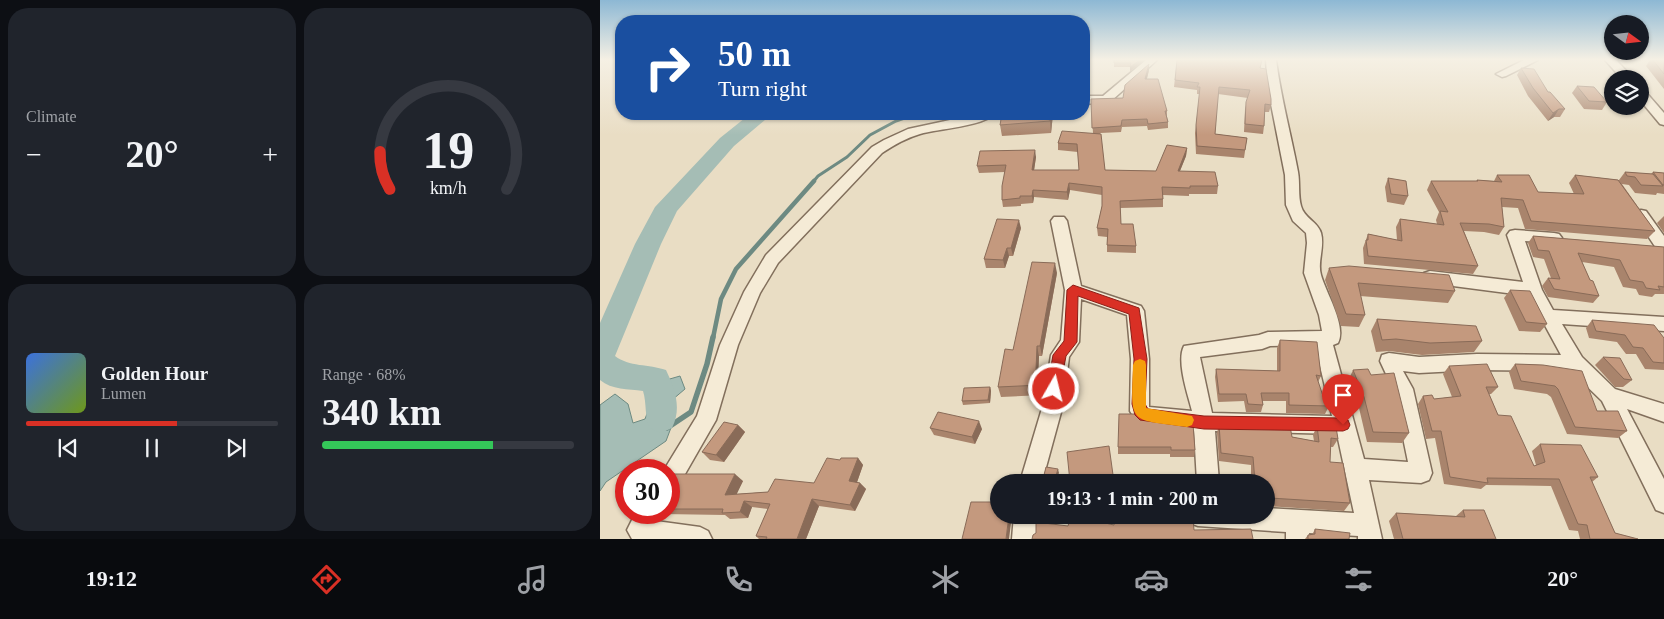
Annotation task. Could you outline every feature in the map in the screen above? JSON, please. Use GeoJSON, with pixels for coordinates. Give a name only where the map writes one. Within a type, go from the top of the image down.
{"type":"FeatureCollection","features":[{"type":"Feature","properties":{"kind":"street"},"geometry":{"type":"LineString","coordinates":[[1090,100],[1106,99],[1122,85]]}},
{"type":"Feature","properties":{"kind":"street"},"geometry":{"type":"LineString","coordinates":[[1207,474],[1204,422],[1191,366],[1190,351],[1268,340],[1332,338],[1313,231],[1298,217],[1293,205],[1292,175],[1274,85]]}},
{"type":"Feature","properties":{"kind":"street"},"geometry":{"type":"LineString","coordinates":[[1649,103],[1664,121]]}},
{"type":"Feature","properties":{"kind":"street"},"geometry":{"type":"LineString","coordinates":[[680,463],[706,420],[728,345],[752,292],[772,259],[877,150],[888,142],[916,131],[969,120]]}},
{"type":"Feature","properties":{"kind":"street"},"geometry":{"type":"LineString","coordinates":[[1633,204],[1664,247]]}},
{"type":"Feature","properties":{"kind":"street"},"geometry":{"type":"LineString","coordinates":[[1033,474],[1053,405],[1060,355],[1070,342],[1073,290],[1060,220]]}},
{"type":"Feature","properties":{"kind":"street"},"geometry":{"type":"LineString","coordinates":[[1564,239],[1515,235],[1534,290],[1548,316],[1575,363],[1608,395],[1664,502]]}},
{"type":"Feature","properties":{"kind":"street"},"geometry":{"type":"LineString","coordinates":[[1644,245],[1664,247]]}},
{"type":"Feature","properties":{"kind":"street"},"geometry":{"type":"LineString","coordinates":[[1416,276],[1534,290]]}},
{"type":"Feature","properties":{"kind":"street"},"geometry":{"type":"LineString","coordinates":[[1073,290],[1135,311],[1140,359],[1138,404],[1140,411],[1145,415],[1204,422],[1343,425]]}},
{"type":"Feature","properties":{"kind":"street"},"geometry":{"type":"LineString","coordinates":[[1548,316],[1664,324]]}},
{"type":"Feature","properties":{"kind":"street"},"geometry":{"type":"LineString","coordinates":[[1261,524],[1297,530],[1369,532],[1356,469],[1343,425],[1322,338]]}},
{"type":"Feature","properties":{"kind":"street"},"geometry":{"type":"LineString","coordinates":[[1356,469],[1421,473],[1403,389],[1389,361],[1419,365],[1477,362],[1575,363]]}},
{"type":"Feature","properties":{"kind":"street"},"geometry":{"type":"LineString","coordinates":[[1608,395],[1664,413]]}},
{"type":"Feature","properties":{"kind":"street"},"geometry":{"type":"LineString","coordinates":[[642,524],[638,530],[700,539]]}},
{"type":"Feature","properties":{"kind":"street"},"geometry":{"type":"LineString","coordinates":[[1024,539],[1025,524]]}},
{"type":"Feature","properties":{"kind":"water"},"geometry":{"type":"Polygon","coordinates":[[[680,376],[685,389],[672,400],[672,425],[666,441],[640,459],[615,459],[615,476],[606,482],[600,491],[600,405],[615,394],[628,404],[633,423],[645,419],[651,403],[648,391],[656,383],[680,376]]]}},
{"type":"Feature","properties":{"kind":"building"},"geometry":{"type":"Polygon","coordinates":[[[1125,85],[1160,85],[1168,122],[1148,124],[1147,119],[1122,120],[1121,126],[1092,128],[1091,99],[1123,98],[1125,85]]]}},
{"type":"Feature","properties":{"kind":"building"},"geometry":{"type":"Polygon","coordinates":[[[1198,85],[1269,85],[1271,105],[1265,104],[1264,126],[1245,124],[1246,102],[1250,90],[1219,87],[1215,134],[1247,138],[1245,150],[1197,146],[1196,125],[1200,87],[1197,87],[1198,85]]]}},
{"type":"Feature","properties":{"kind":"building"},"geometry":{"type":"Polygon","coordinates":[[[1531,85],[1544,85],[1565,109],[1559,109],[1553,113],[1531,85]]]}},
{"type":"Feature","properties":{"kind":"building"},"geometry":{"type":"Polygon","coordinates":[[[1577,86],[1594,87],[1604,99],[1604,102],[1589,101],[1577,86]]]}},
{"type":"Feature","properties":{"kind":"building"},"geometry":{"type":"Polygon","coordinates":[[[1001,120],[1050,120],[1050,121],[1000,125],[1001,120]]]}},
{"type":"Feature","properties":{"kind":"building"},"geometry":{"type":"Polygon","coordinates":[[[1062,131],[1101,134],[1105,170],[1156,171],[1167,145],[1187,148],[1178,171],[1215,172],[1218,186],[1162,187],[1163,199],[1120,201],[1121,224],[1133,224],[1136,246],[1107,245],[1108,229],[1097,228],[1102,206],[1102,187],[1069,183],[1067,192],[1033,190],[1032,196],[1020,196],[1020,198],[1002,200],[1002,186],[1006,165],[977,166],[980,151],[1035,150],[1032,170],[1079,170],[1077,144],[1058,143],[1062,131]]]}},
{"type":"Feature","properties":{"kind":"building"},"geometry":{"type":"Polygon","coordinates":[[[1625,172],[1653,174],[1663,186],[1641,185],[1635,177],[1627,176],[1625,172]]]}},
{"type":"Feature","properties":{"kind":"building"},"geometry":{"type":"Polygon","coordinates":[[[1653,172],[1664,173],[1664,185],[1663,185],[1653,172]]]}},
{"type":"Feature","properties":{"kind":"building"},"geometry":{"type":"Polygon","coordinates":[[[1497,175],[1529,175],[1538,192],[1584,194],[1575,175],[1618,180],[1655,231],[1531,221],[1523,200],[1501,198],[1504,227],[1489,224],[1460,223],[1478,266],[1368,256],[1366,240],[1368,240],[1368,234],[1402,241],[1400,219],[1444,225],[1440,211],[1448,212],[1431,181],[1477,180],[1502,182],[1497,175]]]}},
{"type":"Feature","properties":{"kind":"building"},"geometry":{"type":"Polygon","coordinates":[[[1388,178],[1406,181],[1408,196],[1391,194],[1388,178]]]}},
{"type":"Feature","properties":{"kind":"building"},"geometry":{"type":"Polygon","coordinates":[[[997,219],[1019,220],[1011,248],[1007,248],[1003,260],[984,259],[997,219]]]}},
{"type":"Feature","properties":{"kind":"building"},"geometry":{"type":"Polygon","coordinates":[[[1533,236],[1664,247],[1664,287],[1658,286],[1660,290],[1646,288],[1643,282],[1630,280],[1620,260],[1578,253],[1599,296],[1554,289],[1548,278],[1560,279],[1549,251],[1538,250],[1533,236]]]}},
{"type":"Feature","properties":{"kind":"building"},"geometry":{"type":"Polygon","coordinates":[[[1032,262],[1055,263],[1040,346],[1037,346],[1036,370],[1043,370],[1041,385],[998,387],[1005,349],[1013,350],[1032,262]]]}},
{"type":"Feature","properties":{"kind":"building"},"geometry":{"type":"Polygon","coordinates":[[[1349,266],[1449,275],[1455,291],[1358,283],[1365,315],[1346,314],[1329,268],[1349,266]]]}},
{"type":"Feature","properties":{"kind":"building"},"geometry":{"type":"Polygon","coordinates":[[[1510,290],[1530,291],[1547,324],[1526,322],[1510,290]]]}},
{"type":"Feature","properties":{"kind":"building"},"geometry":{"type":"Polygon","coordinates":[[[1377,319],[1476,326],[1482,341],[1430,343],[1396,339],[1382,340],[1377,319]]]}},
{"type":"Feature","properties":{"kind":"building"},"geometry":{"type":"Polygon","coordinates":[[[1592,320],[1654,325],[1664,338],[1664,363],[1653,362],[1643,348],[1633,347],[1625,335],[1596,331],[1592,320]]]}},
{"type":"Feature","properties":{"kind":"building"},"geometry":{"type":"Polygon","coordinates":[[[1280,340],[1317,342],[1321,376],[1316,375],[1324,399],[1328,400],[1329,406],[1289,405],[1289,393],[1261,393],[1263,405],[1248,404],[1246,394],[1219,394],[1216,369],[1280,371],[1280,340]]]}},
{"type":"Feature","properties":{"kind":"building"},"geometry":{"type":"Polygon","coordinates":[[[1603,357],[1620,358],[1632,380],[1624,379],[1603,357]]]}},
{"type":"Feature","properties":{"kind":"building"},"geometry":{"type":"Polygon","coordinates":[[[1487,364],[1498,387],[1486,387],[1498,415],[1511,416],[1534,466],[1545,462],[1540,444],[1581,445],[1598,477],[1590,477],[1615,533],[1638,539],[1590,539],[1587,525],[1578,524],[1559,479],[1487,478],[1488,483],[1450,477],[1441,431],[1432,431],[1423,396],[1432,395],[1434,399],[1461,396],[1449,366],[1487,364]]]}},
{"type":"Feature","properties":{"kind":"building"},"geometry":{"type":"Polygon","coordinates":[[[1515,364],[1543,365],[1582,371],[1597,411],[1618,411],[1627,431],[1575,427],[1558,389],[1555,386],[1521,381],[1515,364]]]}},
{"type":"Feature","properties":{"kind":"building"},"geometry":{"type":"Polygon","coordinates":[[[1368,369],[1371,375],[1394,373],[1409,433],[1373,432],[1364,397],[1353,370],[1368,369]]]}},
{"type":"Feature","properties":{"kind":"building"},"geometry":{"type":"Polygon","coordinates":[[[990,387],[988,400],[962,401],[964,388],[990,387]]]}},
{"type":"Feature","properties":{"kind":"building"},"geometry":{"type":"Polygon","coordinates":[[[938,412],[979,421],[972,437],[930,428],[938,412]]]}},
{"type":"Feature","properties":{"kind":"building"},"geometry":{"type":"Polygon","coordinates":[[[1119,414],[1139,414],[1159,421],[1193,424],[1195,450],[1171,450],[1171,447],[1118,447],[1119,414]]]}},
{"type":"Feature","properties":{"kind":"building"},"geometry":{"type":"Polygon","coordinates":[[[724,422],[738,425],[716,455],[702,452],[724,422]]]}},
{"type":"Feature","properties":{"kind":"building"},"geometry":{"type":"Polygon","coordinates":[[[1219,424],[1290,426],[1292,437],[1319,442],[1317,426],[1336,427],[1338,439],[1331,438],[1330,462],[1343,463],[1350,503],[1275,498],[1275,474],[1254,474],[1253,457],[1221,453],[1219,424]]]}},
{"type":"Feature","properties":{"kind":"building"},"geometry":{"type":"Polygon","coordinates":[[[1109,446],[1113,474],[1069,474],[1067,452],[1109,446]]]}},
{"type":"Feature","properties":{"kind":"building"},"geometry":{"type":"Polygon","coordinates":[[[827,458],[840,460],[841,458],[858,458],[849,481],[860,483],[850,505],[812,499],[797,539],[766,539],[767,537],[756,536],[770,504],[744,501],[740,512],[722,513],[723,509],[680,509],[680,474],[735,474],[725,495],[768,492],[775,479],[814,483],[827,458]]]}},
{"type":"Feature","properties":{"kind":"building"},"geometry":{"type":"Polygon","coordinates":[[[1046,467],[1058,469],[1056,474],[1044,474],[1046,467]]]}},
{"type":"Feature","properties":{"kind":"building"},"geometry":{"type":"Polygon","coordinates":[[[971,502],[990,502],[990,524],[1008,524],[1006,539],[962,539],[971,502]]]}},
{"type":"Feature","properties":{"kind":"building"},"geometry":{"type":"Polygon","coordinates":[[[1463,510],[1484,510],[1496,539],[1403,539],[1396,513],[1465,517],[1463,510]]]}},
{"type":"Feature","properties":{"kind":"building"},"geometry":{"type":"Polygon","coordinates":[[[1036,524],[1068,526],[1069,524],[1193,524],[1194,530],[1251,529],[1253,539],[1032,539],[1036,533],[1036,524]]]}},
{"type":"Feature","properties":{"kind":"building"},"geometry":{"type":"Polygon","coordinates":[[[1315,529],[1350,533],[1349,539],[1308,539],[1308,535],[1315,534],[1315,529]]]}},
{"type":"Feature","properties":{"kind":"waterway"},"geometry":{"type":"LineString","coordinates":[[600,356],[648,244],[667,207],[727,142],[754,120]]}},
{"type":"Feature","properties":{"kind":"waterway"},"geometry":{"type":"LineString","coordinates":[[813,182],[818,176],[847,157],[870,135],[899,120]]}},
{"type":"Feature","properties":{"kind":"waterway"},"geometry":{"type":"LineString","coordinates":[[713,338],[721,299],[736,269],[814,181]]}},
{"type":"Feature","properties":{"kind":"waterway"},"geometry":{"type":"LineString","coordinates":[[667,428],[691,412],[707,364],[713,337]]}},
{"type":"Feature","properties":{"kind":"waterway"},"geometry":{"type":"LineString","coordinates":[[600,361],[616,375],[655,379],[662,402],[661,418]]}},
{"type":"Feature","properties":{"kind":"slow traffic"},"geometry":{"type":"LineString","coordinates":[[1140,365],[1138,404],[1140,411],[1145,415],[1187,420]]}},
{"type":"Feature","properties":{"kind":"route"},"geometry":{"type":"LineString","coordinates":[[1054,389],[1060,355],[1070,342],[1073,290],[1135,311],[1140,359],[1138,404],[1140,411],[1145,415],[1204,422],[1343,425]]}}]}
